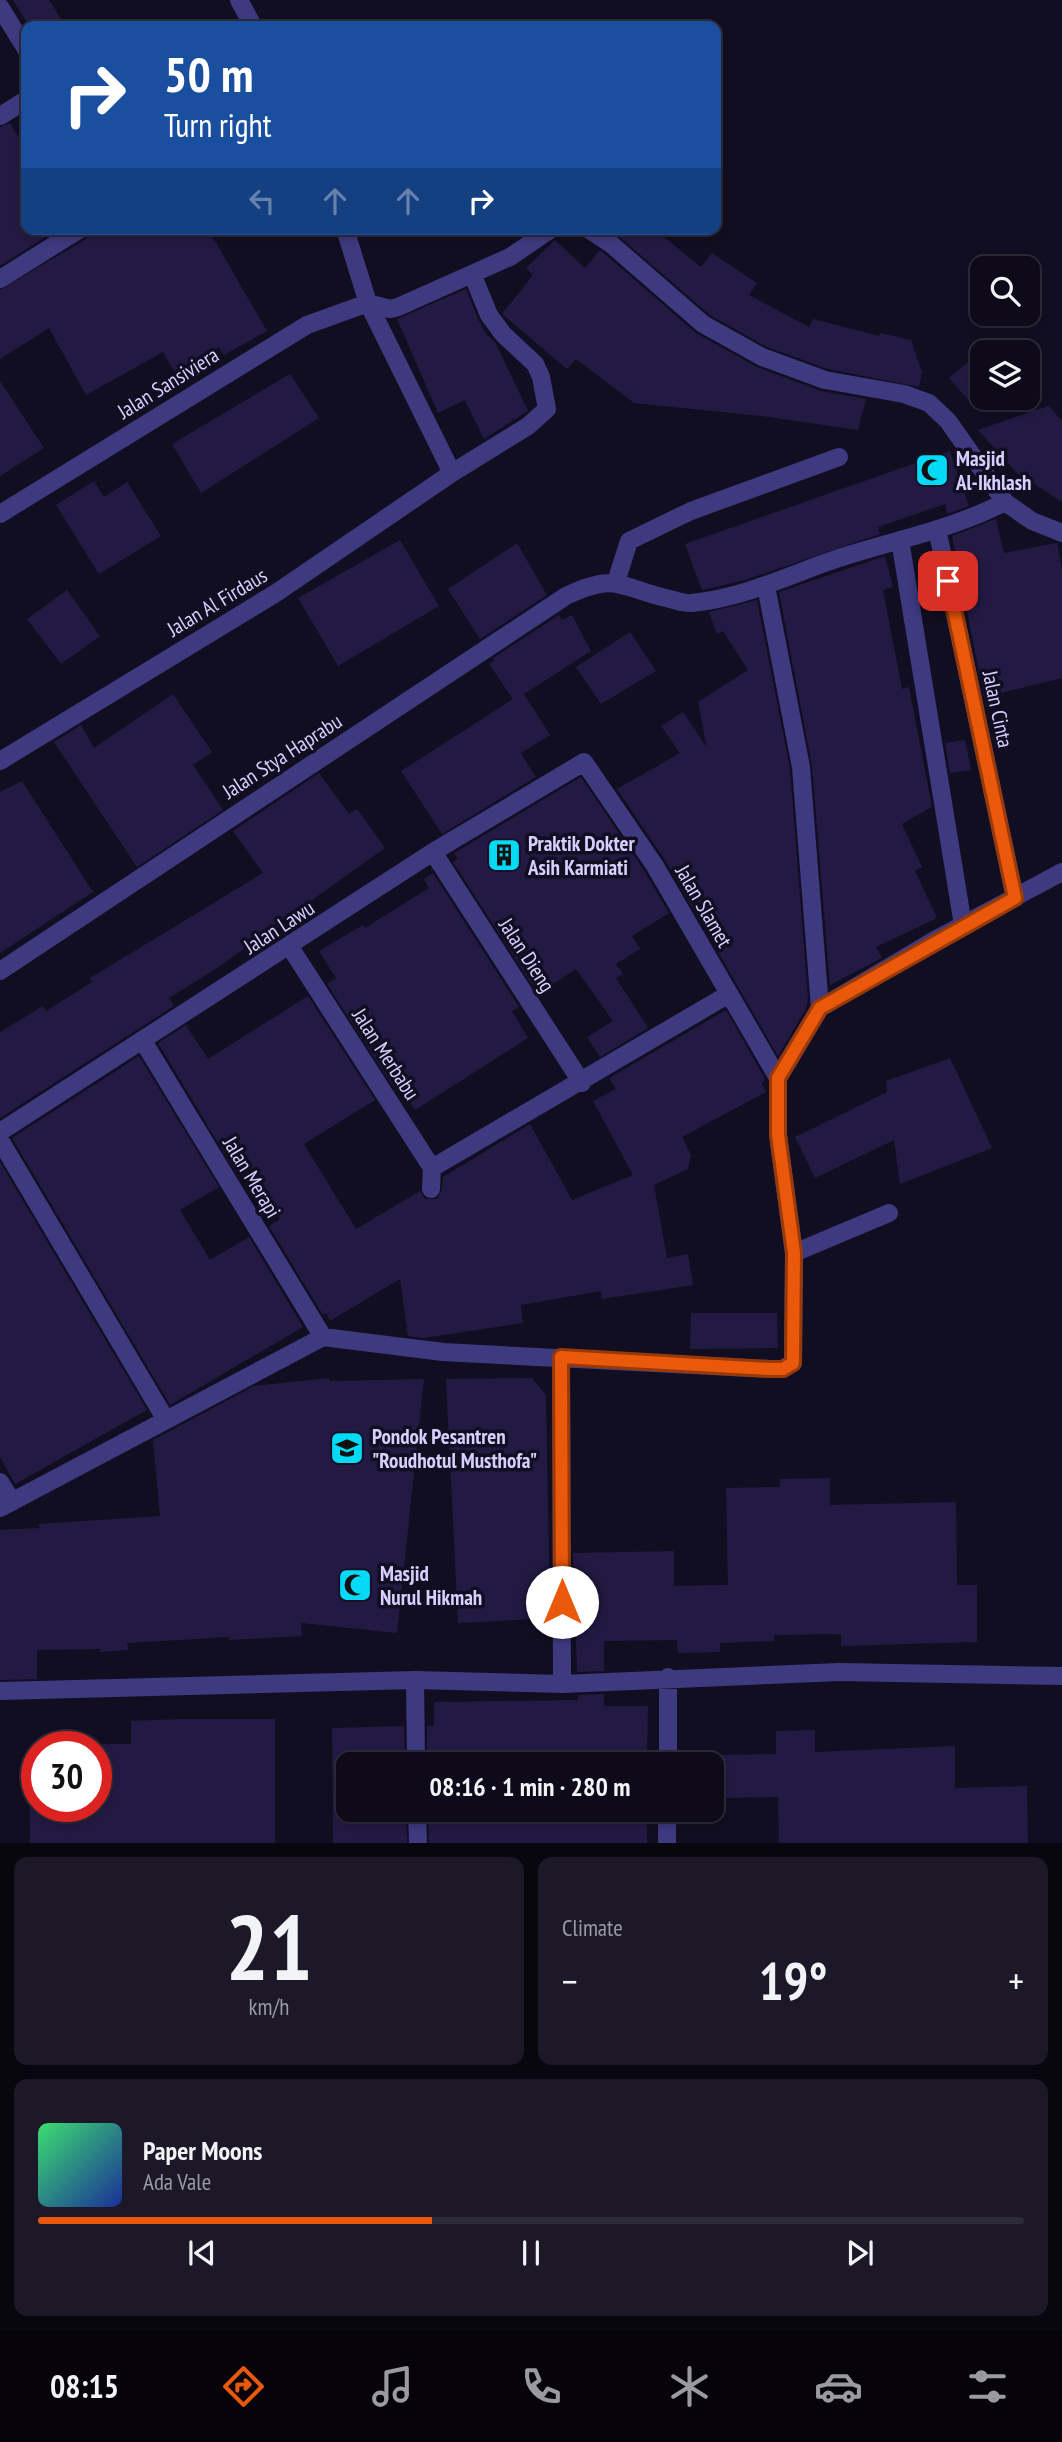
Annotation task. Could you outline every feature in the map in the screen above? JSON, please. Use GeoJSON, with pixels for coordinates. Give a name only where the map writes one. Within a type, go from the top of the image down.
{"type":"FeatureCollection","features":[{"type":"Feature","properties":{"kind":"street"},"geometry":{"type":"LineString","coordinates":[[239,0],[250,21]]}},
{"type":"Feature","properties":{"kind":"street"},"geometry":{"type":"LineString","coordinates":[[0,7],[21,41]]}},
{"type":"Feature","properties":{"kind":"street"},"geometry":{"type":"LineString","coordinates":[[0,116],[21,103]]}},
{"type":"Feature","properties":{"kind":"street"},"geometry":{"type":"LineString","coordinates":[[0,279],[70,235]]}},
{"type":"Feature","properties":{"kind":"street"},"geometry":{"type":"LineString","coordinates":[[347,235],[368,303],[452,473]]}},
{"type":"Feature","properties":{"kind":"street"},"geometry":{"type":"LineString","coordinates":[[368,303],[390,309],[473,276],[510,257],[542,235]]}},
{"type":"Feature","properties":{"kind":"street"},"geometry":{"type":"LineString","coordinates":[[597,235],[703,324],[762,357],[825,380],[904,394],[929,403],[948,421],[1005,502],[1032,521],[1062,533]]}},
{"type":"Feature","properties":{"kind":"street","name":"Jalan Al Firdaus"},"geometry":{"type":"LineString","coordinates":[[0,761],[276,593],[452,473],[528,426],[547,409],[541,377],[535,364],[503,334],[489,315],[473,276]]}},
{"type":"Feature","properties":{"kind":"street","name":"Jalan Sansiviera"},"geometry":{"type":"LineString","coordinates":[[0,514],[307,326],[368,303]]}},
{"type":"Feature","properties":{"kind":"street"},"geometry":{"type":"LineString","coordinates":[[839,457],[691,511],[629,541],[616,582],[689,603],[766,586],[838,558],[937,529],[1005,502]]}},
{"type":"Feature","properties":{"kind":"street","name":"Jalan Cinta"},"geometry":{"type":"LineString","coordinates":[[937,529],[1015,898]]}},
{"type":"Feature","properties":{"kind":"street"},"geometry":{"type":"LineString","coordinates":[[900,540],[963,925]]}},
{"type":"Feature","properties":{"kind":"street","name":"Jalan Stya Haprabu"},"geometry":{"type":"LineString","coordinates":[[0,971],[566,596],[592,583],[616,582]]}},
{"type":"Feature","properties":{"kind":"street"},"geometry":{"type":"LineString","coordinates":[[766,586],[801,767],[820,1008]]}},
{"type":"Feature","properties":{"kind":"street","name":"Jalan Lawu"},"geometry":{"type":"LineString","coordinates":[[0,1132],[290,947],[433,852],[584,762]]}},
{"type":"Feature","properties":{"kind":"street","name":"Jalan Slamet"},"geometry":{"type":"LineString","coordinates":[[584,762],[655,866],[778,1078]]}},
{"type":"Feature","properties":{"kind":"street","name":"Jalan Dieng"},"geometry":{"type":"LineString","coordinates":[[433,852],[582,1083]]}},
{"type":"Feature","properties":{"kind":"street"},"geometry":{"type":"LineString","coordinates":[[0,1482],[6,1505],[323,1337],[443,1352],[783,1369],[793,1363],[795,1352],[794,1253],[778,1135],[778,1078],[820,1008],[963,925],[1062,872]]}},
{"type":"Feature","properties":{"kind":"street","name":"Jalan Merbabu"},"geometry":{"type":"LineString","coordinates":[[290,947],[432,1168]]}},
{"type":"Feature","properties":{"kind":"street"},"geometry":{"type":"LineString","coordinates":[[431,1189],[432,1168],[582,1083],[729,994]]}},
{"type":"Feature","properties":{"kind":"street","name":"Jalan Merapi"},"geometry":{"type":"LineString","coordinates":[[143,1041],[323,1337]]}},
{"type":"Feature","properties":{"kind":"street"},"geometry":{"type":"LineString","coordinates":[[0,1140],[166,1420]]}},
{"type":"Feature","properties":{"kind":"street"},"geometry":{"type":"LineString","coordinates":[[794,1253],[890,1213]]}},
{"type":"Feature","properties":{"kind":"street"},"geometry":{"type":"LineString","coordinates":[[561,1357],[562,1684]]}},
{"type":"Feature","properties":{"kind":"street"},"geometry":{"type":"LineString","coordinates":[[0,1691],[415,1680],[562,1684],[668,1677],[839,1672],[1062,1676]]}},
{"type":"Feature","properties":{"kind":"street"},"geometry":{"type":"LineString","coordinates":[[668,1677],[668,1752]]}},
{"type":"Feature","properties":{"kind":"street"},"geometry":{"type":"LineString","coordinates":[[415,1680],[416,1752]]}},
{"type":"Feature","properties":{"kind":"street"},"geometry":{"type":"LineString","coordinates":[[417,1822],[418,1843]]}},
{"type":"Feature","properties":{"kind":"street"},"geometry":{"type":"LineString","coordinates":[[667,1822],[667,1843]]}},
{"type":"Feature","properties":{"kind":"building"},"geometry":{"type":"Polygon","coordinates":[[[13,0],[49,0],[62,21],[26,21],[13,0]]]}},
{"type":"Feature","properties":{"kind":"building"},"geometry":{"type":"Polygon","coordinates":[[[10,123],[21,142],[21,235],[49,235],[0,266],[0,127],[10,123]]]}},
{"type":"Feature","properties":{"kind":"building"},"geometry":{"type":"Polygon","coordinates":[[[88,235],[211,235],[267,331],[224,355],[219,347],[174,371],[163,352],[86,395],[49,328],[0,359],[0,290],[86,239],[88,235]]]}},
{"type":"Feature","properties":{"kind":"building"},"geometry":{"type":"Polygon","coordinates":[[[617,235],[661,235],[701,267],[712,253],[757,283],[749,295],[809,327],[813,319],[879,336],[880,333],[911,340],[922,372],[919,387],[828,369],[767,347],[710,315],[617,235]]]}},
{"type":"Feature","properties":{"kind":"building"},"geometry":{"type":"Polygon","coordinates":[[[555,240],[585,268],[600,250],[696,333],[757,367],[821,391],[866,399],[858,430],[762,416],[634,403],[576,359],[567,369],[502,314],[533,275],[526,268],[555,240]]]}},
{"type":"Feature","properties":{"kind":"building"},"geometry":{"type":"Polygon","coordinates":[[[466,289],[478,319],[486,334],[495,342],[528,411],[484,439],[465,400],[438,413],[397,319],[466,289]]]}},
{"type":"Feature","properties":{"kind":"building"},"geometry":{"type":"Polygon","coordinates":[[[970,360],[970,401],[969,401],[949,378],[970,360]]]}},
{"type":"Feature","properties":{"kind":"building"},"geometry":{"type":"Polygon","coordinates":[[[290,374],[319,418],[201,493],[172,444],[290,374]]]}},
{"type":"Feature","properties":{"kind":"building"},"geometry":{"type":"Polygon","coordinates":[[[0,381],[44,448],[0,476],[0,381]]]}},
{"type":"Feature","properties":{"kind":"building"},"geometry":{"type":"Polygon","coordinates":[[[1049,406],[1062,421],[1062,502],[1016,472],[978,430],[1027,413],[1012,410],[1040,410],[1049,406]]]}},
{"type":"Feature","properties":{"kind":"building"},"geometry":{"type":"Polygon","coordinates":[[[950,451],[969,506],[947,514],[945,504],[878,527],[880,534],[745,580],[702,590],[685,544],[950,451]]]}},
{"type":"Feature","properties":{"kind":"building"},"geometry":{"type":"Polygon","coordinates":[[[94,481],[104,497],[127,482],[161,536],[99,574],[56,505],[94,481]]]}},
{"type":"Feature","properties":{"kind":"building"},"geometry":{"type":"Polygon","coordinates":[[[996,519],[1004,553],[1057,543],[1062,569],[1062,678],[984,697],[952,536],[996,519]]]}},
{"type":"Feature","properties":{"kind":"building"},"geometry":{"type":"Polygon","coordinates":[[[400,540],[439,606],[338,666],[298,598],[400,540]]]}},
{"type":"Feature","properties":{"kind":"building"},"geometry":{"type":"Polygon","coordinates":[[[517,543],[547,595],[480,639],[448,589],[517,543]]]}},
{"type":"Feature","properties":{"kind":"building"},"geometry":{"type":"Polygon","coordinates":[[[885,556],[893,587],[883,590],[902,689],[909,687],[932,807],[902,824],[922,867],[915,871],[937,918],[876,947],[882,958],[830,985],[812,766],[779,592],[885,556]]]}},
{"type":"Feature","properties":{"kind":"building"},"geometry":{"type":"Polygon","coordinates":[[[67,590],[100,636],[61,664],[27,619],[67,590]]]}},
{"type":"Feature","properties":{"kind":"building"},"geometry":{"type":"Polygon","coordinates":[[[757,600],[790,769],[808,999],[806,1009],[778,1056],[665,860],[617,789],[680,753],[661,726],[683,712],[707,748],[698,702],[748,670],[723,631],[717,634],[709,612],[757,600]]]}},
{"type":"Feature","properties":{"kind":"building"},"geometry":{"type":"Polygon","coordinates":[[[559,615],[562,620],[572,615],[591,651],[524,694],[550,735],[521,753],[536,777],[442,834],[401,771],[513,699],[489,664],[494,661],[493,658],[559,615]]]}},
{"type":"Feature","properties":{"kind":"building"},"geometry":{"type":"Polygon","coordinates":[[[630,632],[656,671],[601,704],[576,667],[630,632]]]}},
{"type":"Feature","properties":{"kind":"building"},"geometry":{"type":"Polygon","coordinates":[[[173,694],[212,752],[193,765],[223,810],[137,867],[54,742],[81,725],[94,748],[173,694]]]}},
{"type":"Feature","properties":{"kind":"building"},"geometry":{"type":"Polygon","coordinates":[[[965,740],[971,770],[950,773],[945,743],[965,740]]]}},
{"type":"Feature","properties":{"kind":"building"},"geometry":{"type":"Polygon","coordinates":[[[319,773],[349,814],[357,809],[385,848],[217,968],[169,998],[174,1006],[0,1118],[0,1032],[43,1006],[46,1011],[92,982],[90,978],[263,873],[233,831],[319,773]]]}},
{"type":"Feature","properties":{"kind":"building"},"geometry":{"type":"Polygon","coordinates":[[[581,777],[645,872],[669,913],[632,936],[640,949],[616,964],[623,974],[616,978],[648,1028],[600,1057],[587,1037],[613,1021],[576,969],[538,994],[453,862],[458,859],[454,853],[581,777]]]}},
{"type":"Feature","properties":{"kind":"building"},"geometry":{"type":"Polygon","coordinates":[[[22,781],[93,892],[0,953],[0,792],[22,781]]]}},
{"type":"Feature","properties":{"kind":"building"},"geometry":{"type":"Polygon","coordinates":[[[433,873],[519,1007],[512,1011],[528,1038],[415,1110],[398,1085],[394,1088],[327,984],[336,978],[319,951],[363,925],[365,928],[429,888],[424,879],[433,873]]]}},
{"type":"Feature","properties":{"kind":"building"},"geometry":{"type":"Polygon","coordinates":[[[308,996],[375,1100],[304,1144],[356,1229],[420,1191],[425,1199],[437,1199],[442,1190],[443,1177],[530,1124],[572,1200],[633,1175],[593,1101],[616,1089],[609,1078],[726,1010],[765,1079],[762,1084],[766,1092],[682,1137],[691,1155],[688,1169],[654,1185],[667,1258],[688,1254],[693,1285],[602,1299],[601,1291],[521,1305],[523,1323],[423,1338],[408,1336],[400,1279],[330,1321],[326,1313],[323,1315],[269,1226],[280,1219],[249,1169],[238,1176],[158,1043],[186,1025],[208,1059],[308,996]]]}},
{"type":"Feature","properties":{"kind":"building"},"geometry":{"type":"Polygon","coordinates":[[[139,1056],[219,1187],[180,1210],[210,1260],[249,1237],[303,1327],[170,1405],[12,1138],[139,1056]]]}},
{"type":"Feature","properties":{"kind":"building"},"geometry":{"type":"Polygon","coordinates":[[[950,1058],[992,1148],[900,1184],[894,1140],[815,1178],[795,1137],[887,1092],[886,1081],[950,1058]]]}},
{"type":"Feature","properties":{"kind":"building"},"geometry":{"type":"Polygon","coordinates":[[[0,1162],[147,1410],[15,1484],[0,1457],[0,1162]]]}},
{"type":"Feature","properties":{"kind":"building"},"geometry":{"type":"Polygon","coordinates":[[[691,1313],[777,1313],[778,1348],[690,1349],[691,1313]]]}},
{"type":"Feature","properties":{"kind":"building"},"geometry":{"type":"Polygon","coordinates":[[[329,1378],[329,1381],[424,1379],[397,1633],[301,1623],[302,1636],[127,1643],[128,1650],[100,1652],[100,1649],[37,1650],[37,1679],[0,1680],[0,1530],[40,1528],[38,1524],[160,1516],[153,1440],[254,1386],[329,1378]]]}},
{"type":"Feature","properties":{"kind":"building"},"geometry":{"type":"Polygon","coordinates":[[[532,1378],[546,1395],[550,1618],[458,1623],[446,1379],[532,1378]]]}},
{"type":"Feature","properties":{"kind":"building"},"geometry":{"type":"Polygon","coordinates":[[[830,1478],[830,1505],[956,1502],[957,1585],[977,1585],[977,1642],[841,1646],[841,1634],[774,1635],[774,1641],[720,1643],[720,1652],[678,1653],[677,1640],[604,1641],[604,1671],[577,1672],[573,1553],[674,1551],[674,1586],[728,1585],[726,1488],[780,1487],[780,1479],[830,1478]]]}},
{"type":"Feature","properties":{"kind":"building"},"geometry":{"type":"Polygon","coordinates":[[[604,1694],[604,1706],[648,1706],[647,1752],[427,1752],[427,1726],[434,1726],[434,1702],[578,1700],[578,1695],[604,1694]]]}},
{"type":"Feature","properties":{"kind":"building"},"geometry":{"type":"Polygon","coordinates":[[[275,1719],[275,1843],[30,1843],[30,1822],[112,1822],[112,1744],[131,1744],[131,1721],[275,1719]]]}},
{"type":"Feature","properties":{"kind":"building"},"geometry":{"type":"Polygon","coordinates":[[[404,1726],[405,1752],[336,1752],[336,1822],[406,1822],[407,1843],[333,1843],[332,1728],[404,1726]]]}},
{"type":"Feature","properties":{"kind":"building"},"geometry":{"type":"Polygon","coordinates":[[[815,1730],[815,1752],[955,1746],[955,1788],[1027,1786],[1028,1843],[779,1843],[778,1797],[724,1798],[724,1755],[776,1754],[776,1731],[815,1730]]]}},
{"type":"Feature","properties":{"kind":"building"},"geometry":{"type":"Polygon","coordinates":[[[428,1822],[647,1822],[647,1843],[429,1843],[428,1822]]]}},
{"type":"Feature","properties":{"kind":"place","name":"Masjid Al-Ikhlash"},"geometry":{"type":"Point","coordinates":[932,470]}},
{"type":"Feature","properties":{"kind":"place","name":"Praktik Dokter Asih Karmiati"},"geometry":{"type":"Point","coordinates":[504,855]}},
{"type":"Feature","properties":{"kind":"place","name":"Pondok Pesantren \"Roudhotul Musthofa\""},"geometry":{"type":"Point","coordinates":[347,1448]}},
{"type":"Feature","properties":{"kind":"place","name":"Masjid Nurul Hikmah"},"geometry":{"type":"Point","coordinates":[355,1585]}},
{"type":"Feature","properties":{"kind":"route"},"geometry":{"type":"LineString","coordinates":[[562,1602],[561,1357],[769,1369],[783,1369],[793,1363],[794,1253],[778,1135],[778,1078],[820,1008],[933,941],[1015,898],[948,581]]}}]}
